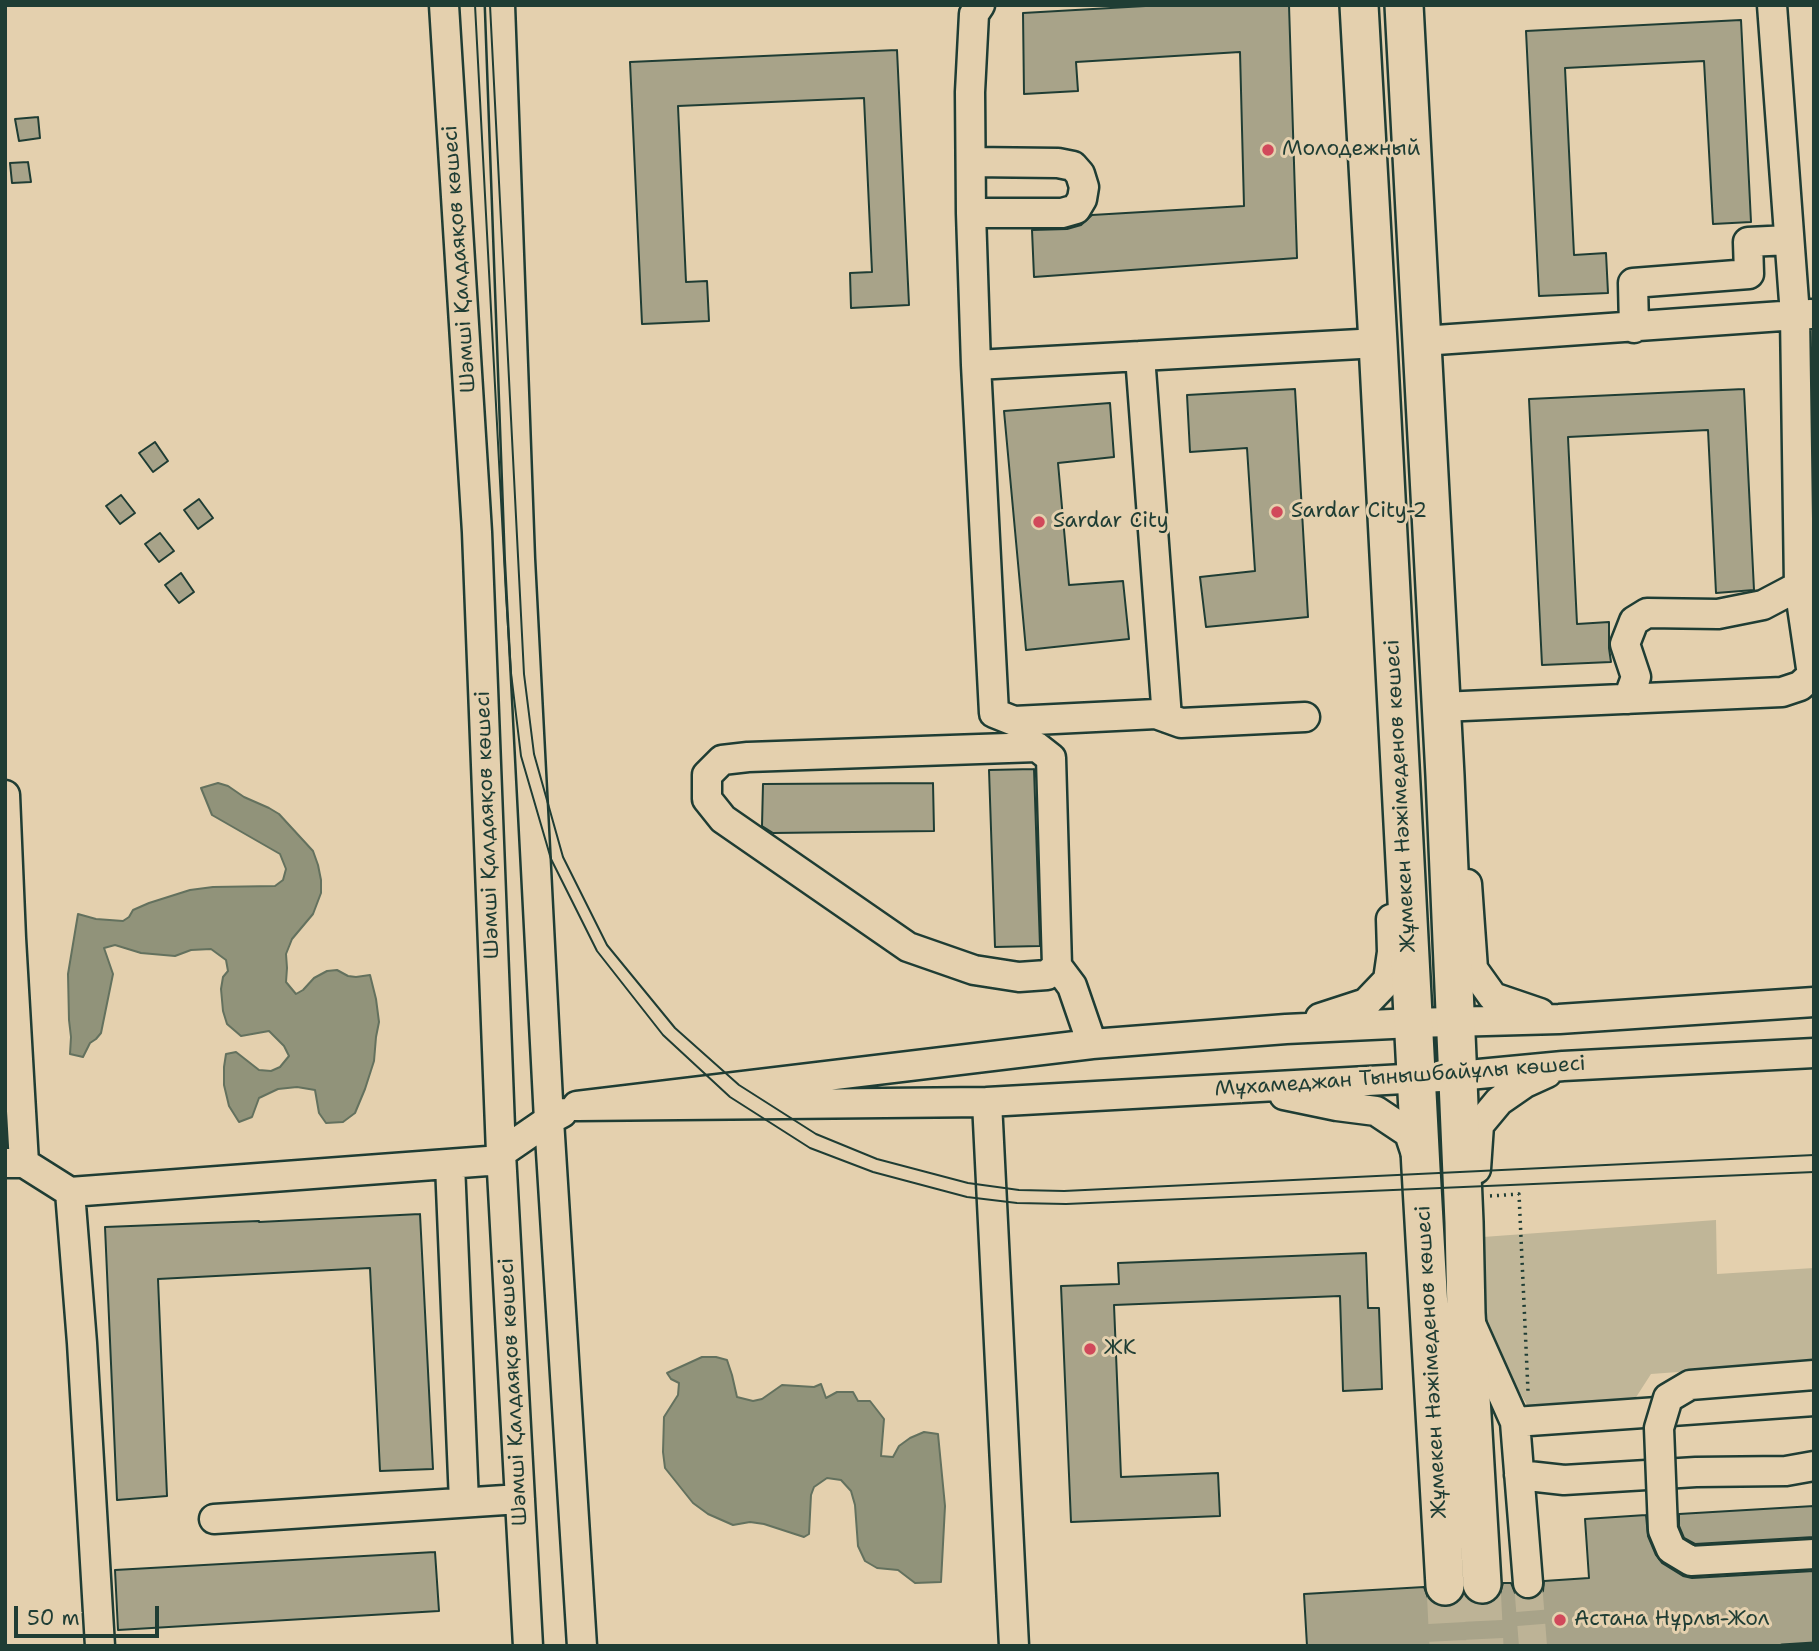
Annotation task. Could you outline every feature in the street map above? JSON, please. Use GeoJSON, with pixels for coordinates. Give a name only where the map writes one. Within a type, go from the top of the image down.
{"type":"FeatureCollection","features":[{"type":"Feature","properties":{"kind":"main road","name":"Жұмекен Нәжімеденов көшесі"},"geometry":{"type":"LineString","coordinates":[[1359,5],[1420,1169],[1445,1586]]}},
{"type":"Feature","properties":{"kind":"main road","name":"Жұмекен Нәжімеденов көшесі"},"geometry":{"type":"LineString","coordinates":[[1404,5],[1445,776],[1455,1022],[1469,1210],[1466,1314],[1482,1584]]}},
{"type":"Feature","properties":{"kind":"main road"},"geometry":{"type":"LineString","coordinates":[[1378,343],[1422,341]]}},
{"type":"Feature","properties":{"kind":"street","name":"Шәмші Қалдаяқов көшесі"},"geometry":{"type":"LineString","coordinates":[[444,5],[477,532],[501,1156],[528,1646]]}},
{"type":"Feature","properties":{"kind":"street","name":"Шәмші Қалдаяқов көшесі"},"geometry":{"type":"LineString","coordinates":[[500,5],[520,559],[549,1120],[582,1646]]}},
{"type":"Feature","properties":{"kind":"street"},"geometry":{"type":"LineString","coordinates":[[980,5],[974,14],[970,92],[971,213],[994,748]]}},
{"type":"Feature","properties":{"kind":"street"},"geometry":{"type":"LineString","coordinates":[[1441,708],[1782,692],[1800,686],[1812,675],[1800,586],[1804,314],[1789,240],[1772,5]]}},
{"type":"Feature","properties":{"kind":"street"},"geometry":{"type":"LineString","coordinates":[[971,162],[1058,163],[1073,166],[1080,174],[1084,187],[1082,199],[1076,209],[1062,214],[971,213]]}},
{"type":"Feature","properties":{"kind":"street"},"geometry":{"type":"LineString","coordinates":[[1634,328],[1633,283],[1749,274],[1748,242],[1789,240]]}},
{"type":"Feature","properties":{"kind":"street"},"geometry":{"type":"LineString","coordinates":[[1422,341],[1804,314]]}},
{"type":"Feature","properties":{"kind":"street"},"geometry":{"type":"LineString","coordinates":[[976,365],[1378,343]]}},
{"type":"Feature","properties":{"kind":"street"},"geometry":{"type":"LineString","coordinates":[[1140,356],[1167,718]]}},
{"type":"Feature","properties":{"kind":"street"},"geometry":{"type":"LineString","coordinates":[[1628,699],[1636,677],[1625,643],[1634,621],[1647,613],[1718,614],[1763,605],[1800,586]]}},
{"type":"Feature","properties":{"kind":"street"},"geometry":{"type":"LineString","coordinates":[[994,713],[1014,721],[1156,714],[1181,723],[1305,717]]}},
{"type":"Feature","properties":{"kind":"street"},"geometry":{"type":"LineString","coordinates":[[1058,966],[1047,975],[1019,978],[974,970],[908,947],[723,819],[707,799],[707,775],[722,760],[748,757],[1037,747],[1051,758],[1058,966],[1072,986],[1092,1044]]}},
{"type":"Feature","properties":{"kind":"street"},"geometry":{"type":"LineString","coordinates":[[1445,776],[1465,849],[1473,969],[1493,997],[1559,1019]]}},
{"type":"Feature","properties":{"kind":"street"},"geometry":{"type":"LineString","coordinates":[[1286,1029],[1366,1003],[1388,979],[1392,952],[1388,858],[1401,780]]}},
{"type":"Feature","properties":{"kind":"street"},"geometry":{"type":"LineString","coordinates":[[5,795],[11,938],[15,1163],[70,1192],[450,1164],[501,1156],[549,1120],[577,1106],[1092,1044],[1286,1029],[1559,1019],[1814,1002]]}},
{"type":"Feature","properties":{"kind":"street","name":"Мұхамеджан Тынышбайұлы көшесі"},"geometry":{"type":"LineString","coordinates":[[577,1106],[987,1102],[1814,1053]]}},
{"type":"Feature","properties":{"kind":"street"},"geometry":{"type":"LineString","coordinates":[[1469,1210],[1479,1125],[1499,1101],[1525,1083],[1563,1066]]}},
{"type":"Feature","properties":{"kind":"street"},"geometry":{"type":"LineString","coordinates":[[1243,1087],[1337,1106],[1377,1111],[1409,1133],[1420,1169]]}},
{"type":"Feature","properties":{"kind":"street"},"geometry":{"type":"LineString","coordinates":[[987,1102],[1014,1646]]}},
{"type":"Feature","properties":{"kind":"street"},"geometry":{"type":"LineString","coordinates":[[450,1164],[464,1502]]}},
{"type":"Feature","properties":{"kind":"street"},"geometry":{"type":"LineString","coordinates":[[70,1192],[100,1646]]}},
{"type":"Feature","properties":{"kind":"street"},"geometry":{"type":"LineString","coordinates":[[1466,1314],[1522,1421],[1519,1475],[1528,1583]]}},
{"type":"Feature","properties":{"kind":"street"},"geometry":{"type":"LineString","coordinates":[[1814,1375],[1690,1385],[1668,1398],[1659,1428],[1662,1530],[1671,1549],[1691,1561],[1814,1554]]}},
{"type":"Feature","properties":{"kind":"street"},"geometry":{"type":"LineString","coordinates":[[1522,1421],[1814,1401]]}},
{"type":"Feature","properties":{"kind":"street"},"geometry":{"type":"LineString","coordinates":[[1519,1475],[1564,1480],[1696,1472],[1786,1471],[1814,1466]]}},
{"type":"Feature","properties":{"kind":"street"},"geometry":{"type":"LineString","coordinates":[[214,1519],[520,1499]]}},
{"type":"Feature","properties":{"kind":"path"},"geometry":{"type":"LineString","coordinates":[[1469,1210],[1519,1194],[1522,1421]]}},
{"type":"Feature","properties":{"kind":"shaded area"},"geometry":{"type":"Polygon","coordinates":[[[218,783],[279,814],[313,851],[318,865],[321,893],[313,914],[292,939],[286,954],[286,982],[296,994],[314,978],[327,971],[337,970],[356,977],[370,975],[379,1022],[374,1061],[355,1113],[343,1122],[326,1123],[319,1113],[315,1090],[297,1087],[278,1089],[259,1098],[252,1117],[239,1122],[229,1106],[224,1085],[226,1054],[236,1052],[259,1070],[271,1071],[280,1067],[289,1056],[284,1046],[269,1031],[241,1036],[227,1024],[221,989],[223,977],[228,971],[226,960],[211,949],[191,950],[175,956],[141,953],[115,945],[104,948],[113,974],[101,1033],[90,1043],[83,1057],[70,1054],[68,974],[78,914],[96,919],[123,921],[133,910],[190,890],[275,886],[283,880],[286,869],[280,854],[212,815],[201,788],[218,783]]]}},
{"type":"Feature","properties":{"kind":"shaded area"},"geometry":{"type":"Polygon","coordinates":[[[1716,1220],[1717,1274],[1814,1268],[1814,1362],[1651,1374],[1631,1405],[1536,1420],[1481,1327],[1483,1237],[1716,1220]]]}},
{"type":"Feature","properties":{"kind":"shaded area"},"geometry":{"type":"Polygon","coordinates":[[[702,1357],[727,1360],[737,1397],[753,1401],[762,1399],[782,1385],[814,1387],[821,1384],[826,1398],[837,1392],[853,1392],[858,1401],[870,1401],[884,1419],[881,1456],[893,1457],[899,1446],[924,1432],[938,1434],[945,1506],[941,1582],[915,1583],[898,1570],[877,1568],[865,1561],[858,1546],[855,1505],[851,1491],[841,1480],[827,1478],[814,1487],[811,1495],[809,1534],[804,1537],[764,1524],[750,1522],[733,1525],[708,1514],[693,1503],[665,1468],[664,1417],[678,1395],[679,1383],[667,1373],[702,1357]]]}},
{"type":"Feature","properties":{"kind":"building","name":"Молодежный"},"geometry":{"type":"Polygon","coordinates":[[[1163,5],[1289,5],[1297,258],[1034,277],[1032,230],[1067,229],[1081,225],[1092,215],[1244,206],[1240,52],[1076,62],[1078,91],[1024,94],[1023,13],[1163,5]]]}},
{"type":"Feature","properties":{"kind":"building"},"geometry":{"type":"Polygon","coordinates":[[[1741,20],[1751,222],[1713,224],[1704,61],[1565,68],[1574,255],[1606,253],[1608,293],[1539,296],[1526,31],[1741,20]]]}},
{"type":"Feature","properties":{"kind":"building"},"geometry":{"type":"Polygon","coordinates":[[[897,50],[909,305],[851,308],[850,273],[872,272],[864,98],[678,106],[686,282],[707,281],[709,321],[642,324],[630,62],[897,50]]]}},
{"type":"Feature","properties":{"kind":"building"},"geometry":{"type":"Polygon","coordinates":[[[38,117],[40,138],[19,141],[15,119],[38,117]]]}},
{"type":"Feature","properties":{"kind":"building"},"geometry":{"type":"Polygon","coordinates":[[[28,162],[31,182],[12,183],[10,163],[28,162]]]}},
{"type":"Feature","properties":{"kind":"building","name":"Sardar City-2"},"geometry":{"type":"Polygon","coordinates":[[[1295,389],[1308,617],[1206,627],[1200,577],[1255,571],[1247,448],[1190,452],[1187,395],[1295,389]]]}},
{"type":"Feature","properties":{"kind":"building"},"geometry":{"type":"Polygon","coordinates":[[[1744,389],[1754,590],[1716,593],[1708,430],[1568,437],[1577,624],[1609,622],[1611,662],[1542,665],[1529,399],[1744,389]]]}},
{"type":"Feature","properties":{"kind":"building","name":"Sardar City"},"geometry":{"type":"Polygon","coordinates":[[[1110,403],[1114,457],[1058,463],[1069,585],[1123,581],[1129,639],[1026,650],[1004,411],[1110,403]]]}},
{"type":"Feature","properties":{"kind":"building"},"geometry":{"type":"Polygon","coordinates":[[[155,442],[168,461],[153,472],[139,453],[155,442]]]}},
{"type":"Feature","properties":{"kind":"building"},"geometry":{"type":"Polygon","coordinates":[[[121,495],[135,513],[120,524],[106,506],[121,495]]]}},
{"type":"Feature","properties":{"kind":"building"},"geometry":{"type":"Polygon","coordinates":[[[199,499],[213,518],[198,529],[184,510],[199,499]]]}},
{"type":"Feature","properties":{"kind":"building"},"geometry":{"type":"Polygon","coordinates":[[[160,533],[174,551],[159,562],[145,544],[160,533]]]}},
{"type":"Feature","properties":{"kind":"building"},"geometry":{"type":"Polygon","coordinates":[[[181,573],[194,592],[179,603],[165,585],[181,573]]]}},
{"type":"Feature","properties":{"kind":"building"},"geometry":{"type":"Polygon","coordinates":[[[1034,769],[1040,946],[995,947],[989,770],[1034,769]]]}},
{"type":"Feature","properties":{"kind":"building"},"geometry":{"type":"Polygon","coordinates":[[[933,783],[934,831],[773,833],[762,826],[763,784],[933,783]]]}},
{"type":"Feature","properties":{"kind":"building"},"geometry":{"type":"Polygon","coordinates":[[[420,1214],[433,1469],[380,1471],[370,1268],[158,1279],[167,1496],[117,1500],[105,1227],[420,1214]]]}},
{"type":"Feature","properties":{"kind":"building","name":"ЖК"},"geometry":{"type":"Polygon","coordinates":[[[1366,1253],[1368,1308],[1379,1308],[1382,1389],[1343,1391],[1340,1296],[1114,1305],[1121,1477],[1218,1473],[1220,1516],[1071,1522],[1061,1286],[1119,1284],[1118,1263],[1366,1253]]]}},
{"type":"Feature","properties":{"kind":"building"},"geometry":{"type":"Polygon","coordinates":[[[1814,1506],[1814,1537],[1695,1544],[1684,1538],[1679,1526],[1679,1514],[1814,1506]]]}},
{"type":"Feature","properties":{"kind":"building","name":"Астана Нұрлы-Жол"},"geometry":{"type":"Polygon","coordinates":[[[1646,1515],[1648,1536],[1656,1555],[1662,1563],[1683,1576],[1692,1578],[1814,1571],[1814,1646],[1307,1646],[1304,1594],[1424,1587],[1428,1598],[1436,1605],[1446,1607],[1456,1604],[1464,1595],[1472,1602],[1484,1605],[1494,1601],[1500,1594],[1503,1583],[1511,1583],[1515,1593],[1530,1599],[1543,1591],[1544,1581],[1589,1578],[1585,1519],[1646,1515]]]}},
{"type":"Feature","properties":{"kind":"building"},"geometry":{"type":"Polygon","coordinates":[[[435,1552],[439,1611],[118,1630],[115,1570],[435,1552]]]}},
{"type":"Feature","properties":{"kind":"tunnel"},"geometry":{"type":"LineString","coordinates":[[1528,1583],[1533,1646]]}},
{"type":"Feature","properties":{"kind":"tunnel"},"geometry":{"type":"LineString","coordinates":[[1482,1584],[1485,1646]]}},
{"type":"Feature","properties":{"kind":"tunnel"},"geometry":{"type":"LineString","coordinates":[[1445,1586],[1448,1646]]}},
{"type":"Feature","properties":{"kind":"tram line"},"geometry":{"type":"LineString","coordinates":[[475,5],[506,595],[511,673],[521,756],[551,859],[597,951],[663,1035],[730,1097],[810,1148],[873,1172],[967,1197],[1017,1203],[1066,1204],[1814,1172]]}},
{"type":"Feature","properties":{"kind":"tram line"},"geometry":{"type":"LineString","coordinates":[[490,5],[524,674],[534,754],[563,857],[607,945],[675,1028],[739,1085],[816,1134],[877,1159],[968,1183],[1019,1190],[1064,1191],[1814,1155]]}},
{"type":"Feature","properties":{"kind":"railway"},"geometry":{"type":"LineString","coordinates":[[1782,1646],[1814,1644]]}},
{"type":"Feature","properties":{"kind":"place","name":"Молодежный"},"geometry":{"type":"Point","coordinates":[1268,150]}},
{"type":"Feature","properties":{"kind":"place","name":"Sardar City-2"},"geometry":{"type":"Point","coordinates":[1277,512]}},
{"type":"Feature","properties":{"kind":"place","name":"Sardar City"},"geometry":{"type":"Point","coordinates":[1039,522]}},
{"type":"Feature","properties":{"kind":"place","name":"ЖК"},"geometry":{"type":"Point","coordinates":[1090,1349]}},
{"type":"Feature","properties":{"kind":"place","name":"Астана Нұрлы-Жол"},"geometry":{"type":"Point","coordinates":[1560,1620]}}]}
